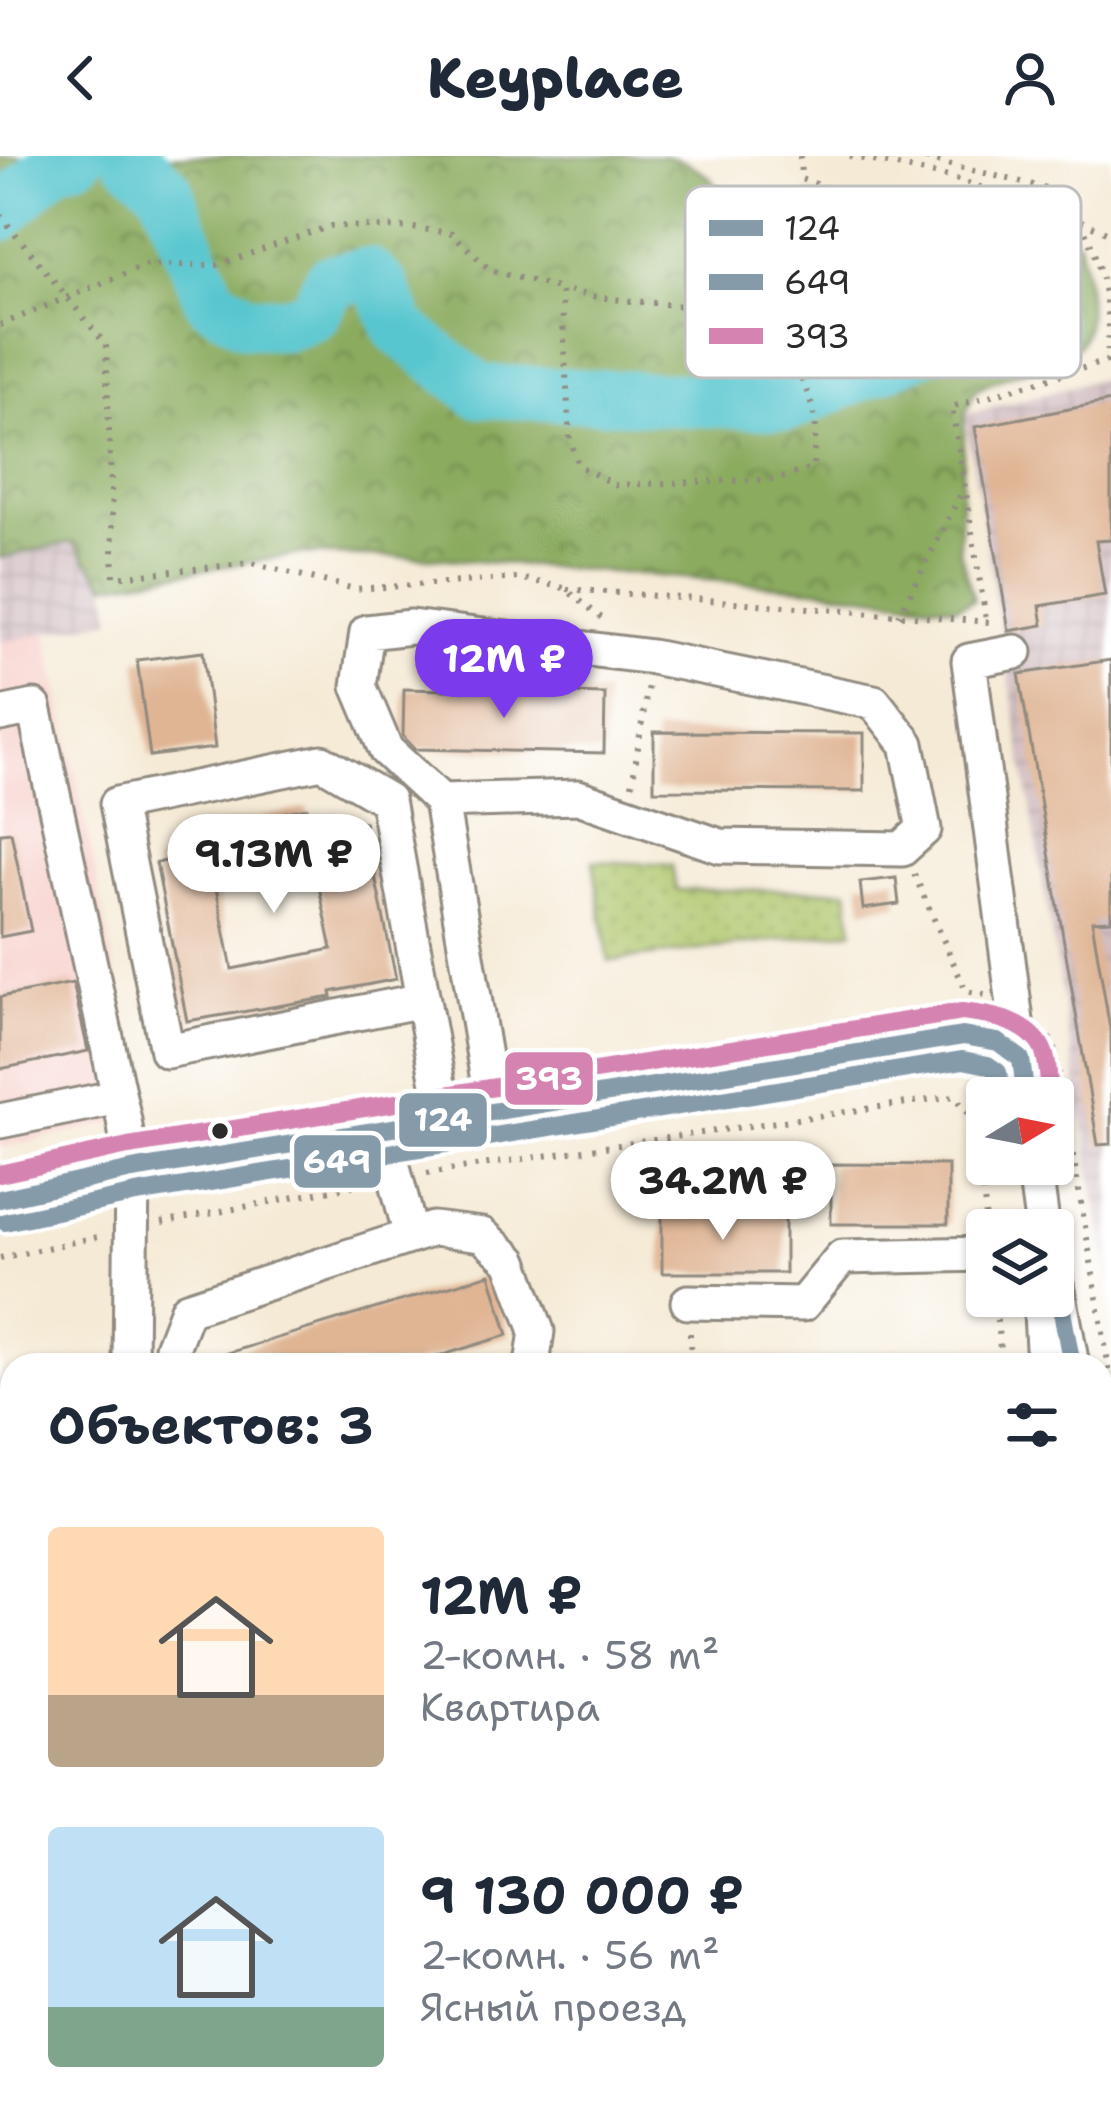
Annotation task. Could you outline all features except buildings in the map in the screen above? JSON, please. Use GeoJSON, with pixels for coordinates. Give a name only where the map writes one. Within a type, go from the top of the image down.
{"type":"FeatureCollection","features":[{"type":"Feature","properties":{"kind":"street"},"geometry":{"type":"LineString","coordinates":[[441,801],[578,797],[720,846],[902,849],[924,829],[907,744],[874,702],[652,657],[411,627],[368,632],[358,686],[386,750],[441,801],[493,1110]]}},
{"type":"Feature","properties":{"kind":"street"},"geometry":{"type":"LineString","coordinates":[[1015,652],[969,661],[1023,1077]]}},
{"type":"Feature","properties":{"kind":"street"},"geometry":{"type":"LineString","coordinates":[[0,714],[34,707],[118,1096],[132,1169],[130,1353]]}},
{"type":"Feature","properties":{"kind":"street"},"geometry":{"type":"LineString","coordinates":[[423,1000],[167,1051],[117,804],[322,762],[387,800],[423,1000],[444,1118]]}},
{"type":"Feature","properties":{"kind":"street"},"geometry":{"type":"LineString","coordinates":[[0,1199],[132,1169],[963,1036],[998,1042],[1021,1059]]}},
{"type":"Feature","properties":{"kind":"street"},"geometry":{"type":"LineString","coordinates":[[0,1121],[118,1096]]}},
{"type":"Feature","properties":{"kind":"street"},"geometry":{"type":"LineString","coordinates":[[383,1128],[411,1236]]}},
{"type":"Feature","properties":{"kind":"street"},"geometry":{"type":"LineString","coordinates":[[172,1353],[187,1309],[433,1229],[482,1235],[511,1261],[537,1331],[534,1353]]}},
{"type":"Feature","properties":{"kind":"street"},"geometry":{"type":"LineString","coordinates":[[688,1302],[803,1304],[842,1257],[966,1254]]}},
{"type":"Feature","properties":{"kind":"street"},"geometry":{"type":"LineString","coordinates":[[1041,1317],[1043,1353]]}},
{"type":"Feature","properties":{"kind":"street"},"geometry":{"type":"LineString","coordinates":[[1063,1317],[1070,1353]]}},
{"type":"Feature","properties":{"kind":"path"},"geometry":{"type":"LineString","coordinates":[[800,156],[801,179],[822,186]]}},
{"type":"Feature","properties":{"kind":"path"},"geometry":{"type":"LineString","coordinates":[[850,156],[977,186]]}},
{"type":"Feature","properties":{"kind":"path"},"geometry":{"type":"LineString","coordinates":[[914,156],[1038,186]]}},
{"type":"Feature","properties":{"kind":"path"},"geometry":{"type":"LineString","coordinates":[[0,215],[106,345],[114,577],[252,563],[355,590],[520,578],[564,588],[988,622]]}},
{"type":"Feature","properties":{"kind":"path"},"geometry":{"type":"LineString","coordinates":[[1081,220],[1111,234]]}},
{"type":"Feature","properties":{"kind":"path"},"geometry":{"type":"LineString","coordinates":[[1081,222],[1101,264],[1109,327],[1106,362],[1081,369]]}},
{"type":"Feature","properties":{"kind":"path"},"geometry":{"type":"LineString","coordinates":[[0,325],[146,265],[217,265],[331,226],[452,233],[490,270],[596,299],[685,308]]}},
{"type":"Feature","properties":{"kind":"path"},"geometry":{"type":"LineString","coordinates":[[561,290],[570,439],[578,465],[614,484],[779,479],[813,466],[815,421],[801,378]]}},
{"type":"Feature","properties":{"kind":"path"},"geometry":{"type":"LineString","coordinates":[[969,661],[988,622],[952,407],[1051,378]]}},
{"type":"Feature","properties":{"kind":"path"},"geometry":{"type":"LineString","coordinates":[[899,616],[965,485]]}},
{"type":"Feature","properties":{"kind":"path"},"geometry":{"type":"LineString","coordinates":[[564,588],[652,657],[628,812]]}},
{"type":"Feature","properties":{"kind":"path"},"geometry":{"type":"LineString","coordinates":[[902,849],[966,991],[1014,1001],[1054,1043],[1106,1353]]}},
{"type":"Feature","properties":{"kind":"path"},"geometry":{"type":"LineString","coordinates":[[0,1258],[396,1177],[955,1096],[979,1127],[985,1209]]}},
{"type":"Feature","properties":{"kind":"path"},"geometry":{"type":"LineString","coordinates":[[996,1317],[1001,1353]]}},
{"type":"Feature","properties":{"kind":"shaded area"},"geometry":{"type":"Polygon","coordinates":[[[1111,376],[1111,1288],[965,415],[1111,376]]]}},
{"type":"Feature","properties":{"kind":"shaded area"},"geometry":{"type":"Polygon","coordinates":[[[73,542],[106,585],[113,619],[0,642],[0,558],[73,542]]]}},
{"type":"Feature","properties":{"kind":"shaded area"},"geometry":{"type":"Polygon","coordinates":[[[47,631],[144,1116],[0,1148],[0,642],[47,631]]]}},
{"type":"Feature","properties":{"kind":"green space"},"geometry":{"type":"Polygon","coordinates":[[[0,156],[663,156],[687,163],[717,186],[685,186],[685,378],[1003,378],[975,390],[965,415],[959,548],[974,600],[955,607],[817,589],[437,558],[301,554],[106,585],[73,542],[0,558],[0,156]]]}},
{"type":"Feature","properties":{"kind":"green space"},"geometry":{"type":"Polygon","coordinates":[[[1081,253],[1088,292],[1087,326],[1081,341],[1081,253]]]}},
{"type":"Feature","properties":{"kind":"green space"},"geometry":{"type":"Polygon","coordinates":[[[593,861],[672,865],[676,890],[848,890],[853,931],[609,961],[593,861]]]}},
{"type":"Feature","properties":{"kind":"waterway"},"geometry":{"type":"LineString","coordinates":[[0,215],[55,162],[78,156]]}},
{"type":"Feature","properties":{"kind":"waterway"},"geometry":{"type":"LineString","coordinates":[[128,156],[165,188],[211,300],[247,321],[286,324],[314,313],[330,281],[368,274],[382,287],[400,329],[479,391],[791,404],[852,378]]}},
{"type":"Feature","properties":{"kind":"transit line","name":"393"},"geometry":{"type":"LineString","coordinates":[[0,1174],[128,1146],[962,1012],[1006,1020],[1026,1030],[1041,1046],[1048,1077]]}},
{"type":"Feature","properties":{"kind":"transit line","name":"124"},"geometry":{"type":"LineString","coordinates":[[0,1199],[132,1170],[963,1036],[998,1042],[1021,1059],[1023,1077]]}},
{"type":"Feature","properties":{"kind":"transit line","name":"649"},"geometry":{"type":"LineString","coordinates":[[5,1222],[136,1194],[963,1060],[988,1065],[999,1077]]}},
{"type":"Feature","properties":{"kind":"transit line","name":"124"},"geometry":{"type":"LineString","coordinates":[[1063,1317],[1070,1353]]}}]}
